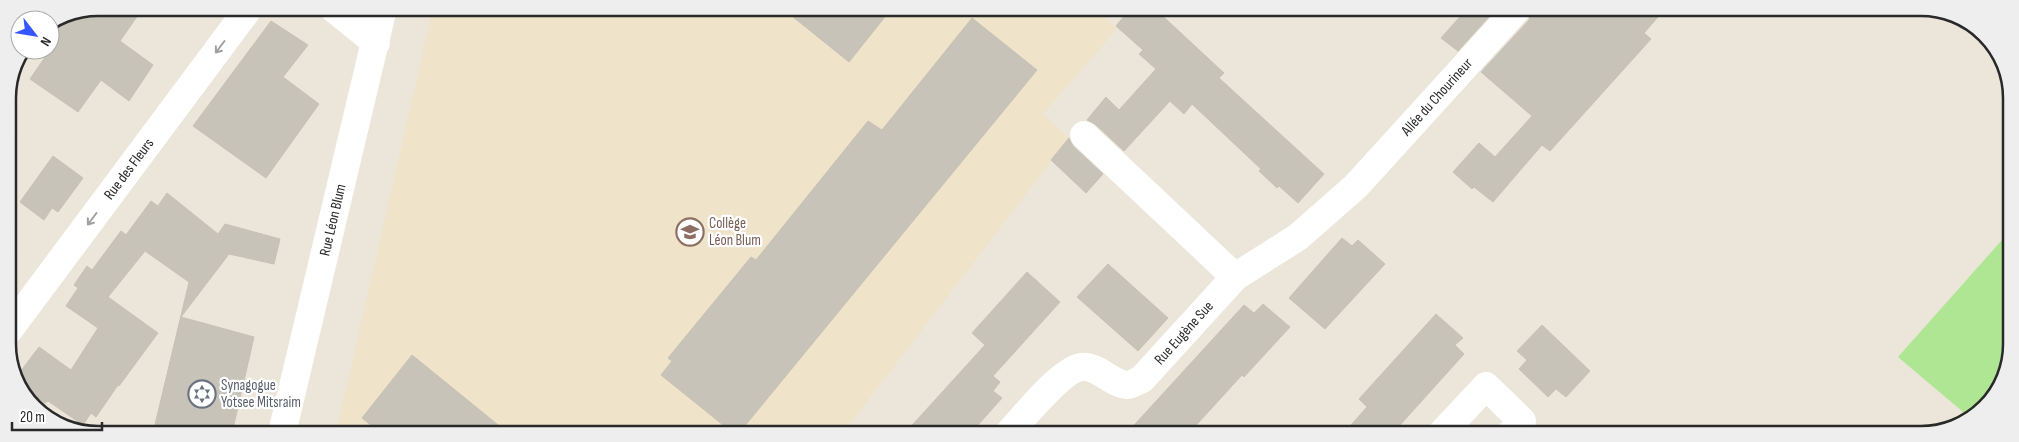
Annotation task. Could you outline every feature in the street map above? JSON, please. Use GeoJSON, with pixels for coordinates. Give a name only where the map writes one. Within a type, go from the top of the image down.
{"type":"FeatureCollection","features":[{"type":"Feature","properties":{"kind":"street","name":"Rue des Fleurs"},"geometry":{"type":"LineString","coordinates":[[16,321],[243,16]]}},
{"type":"Feature","properties":{"kind":"street"},"geometry":{"type":"LineString","coordinates":[[343,16],[376,43]]}},
{"type":"Feature","properties":{"kind":"street","name":"Rue Léon Blum"},"geometry":{"type":"LineString","coordinates":[[284,426],[381,16]]}},
{"type":"Feature","properties":{"kind":"street","name":"Allée du Chourineur"},"geometry":{"type":"LineString","coordinates":[[1356,186],[1511,16]]}},
{"type":"Feature","properties":{"kind":"street"},"geometry":{"type":"LineString","coordinates":[[1084,135],[1235,277]]}},
{"type":"Feature","properties":{"kind":"street","name":"Rue Eugène Sue"},"geometry":{"type":"LineString","coordinates":[[1015,426],[1063,375],[1082,367],[1096,370],[1115,382],[1128,385],[1142,379],[1235,277],[1298,237],[1356,186]]}},
{"type":"Feature","properties":{"kind":"street"},"geometry":{"type":"LineString","coordinates":[[1448,426],[1486,386],[1522,421],[1517,426]]}},
{"type":"Feature","properties":{"kind":"shaded area","name":"Collège Léon Blum"},"geometry":{"type":"Polygon","coordinates":[[[431,16],[1102,16],[1117,29],[1043,114],[1069,138],[848,426],[338,426],[431,16]]]}},
{"type":"Feature","properties":{"kind":"green space"},"geometry":{"type":"Polygon","coordinates":[[[2003,239],[2003,344],[2001,360],[1992,385],[1982,398],[1964,413],[1898,357],[2003,239]]]}},
{"type":"Feature","properties":{"kind":"building"},"geometry":{"type":"Polygon","coordinates":[[[137,16],[120,41],[153,65],[129,101],[101,80],[78,112],[30,79],[43,60],[60,60],[60,26],[82,18],[137,16]]]}},
{"type":"Feature","properties":{"kind":"building"},"geometry":{"type":"Polygon","coordinates":[[[792,16],[886,16],[849,62],[792,16]]]}},
{"type":"Feature","properties":{"kind":"building"},"geometry":{"type":"Polygon","coordinates":[[[1124,16],[1163,16],[1224,73],[1219,78],[1324,174],[1298,203],[1279,186],[1277,188],[1259,171],[1261,169],[1192,104],[1184,114],[1170,101],[1124,151],[1095,124],[1087,120],[1106,97],[1119,110],[1156,69],[1139,54],[1143,50],[1116,26],[1124,16]]]}},
{"type":"Feature","properties":{"kind":"building"},"geometry":{"type":"Polygon","coordinates":[[[1461,16],[1490,16],[1458,51],[1441,38],[1461,16]]]}},
{"type":"Feature","properties":{"kind":"building"},"geometry":{"type":"Polygon","coordinates":[[[1530,16],[1659,16],[1644,33],[1651,39],[1550,151],[1542,145],[1493,202],[1474,187],[1472,189],[1453,172],[1479,143],[1495,157],[1532,116],[1481,72],[1529,20],[1530,16]]]}},
{"type":"Feature","properties":{"kind":"building"},"geometry":{"type":"Polygon","coordinates":[[[972,18],[1037,70],[745,426],[724,426],[661,375],[672,361],[668,358],[751,257],[756,260],[868,121],[882,130],[972,18]]]}},
{"type":"Feature","properties":{"kind":"building"},"geometry":{"type":"Polygon","coordinates":[[[271,21],[308,45],[283,77],[319,104],[266,178],[193,126],[271,21]]]}},
{"type":"Feature","properties":{"kind":"building"},"geometry":{"type":"Polygon","coordinates":[[[1069,138],[1073,146],[1103,174],[1086,193],[1051,160],[1069,138]]]}},
{"type":"Feature","properties":{"kind":"building"},"geometry":{"type":"Polygon","coordinates":[[[53,156],[83,178],[58,212],[52,208],[44,220],[20,202],[53,156]]]}},
{"type":"Feature","properties":{"kind":"building"},"geometry":{"type":"Polygon","coordinates":[[[167,193],[218,234],[225,224],[280,239],[274,264],[229,254],[181,317],[254,337],[234,426],[155,426],[189,282],[145,251],[108,297],[158,333],[96,417],[91,413],[82,424],[48,401],[45,403],[30,389],[21,370],[39,347],[71,370],[98,328],[66,306],[78,288],[74,285],[87,266],[92,270],[121,231],[126,235],[151,201],[158,206],[167,193]]]}},
{"type":"Feature","properties":{"kind":"building"},"geometry":{"type":"Polygon","coordinates":[[[1342,238],[1352,246],[1358,240],[1385,264],[1325,329],[1289,298],[1342,238]]]}},
{"type":"Feature","properties":{"kind":"building"},"geometry":{"type":"Polygon","coordinates":[[[1108,264],[1168,318],[1138,351],[1077,297],[1108,264]]]}},
{"type":"Feature","properties":{"kind":"building"},"geometry":{"type":"Polygon","coordinates":[[[1027,272],[1060,302],[993,376],[1000,382],[993,391],[1002,398],[977,426],[911,426],[985,345],[972,333],[1027,272]]]}},
{"type":"Feature","properties":{"kind":"building"},"geometry":{"type":"Polygon","coordinates":[[[1263,304],[1290,327],[1244,377],[1242,375],[1195,426],[1133,426],[1244,305],[1254,313],[1263,304]]]}},
{"type":"Feature","properties":{"kind":"building"},"geometry":{"type":"Polygon","coordinates":[[[1436,314],[1463,338],[1455,345],[1464,354],[1399,426],[1350,426],[1367,407],[1359,399],[1436,314]]]}},
{"type":"Feature","properties":{"kind":"building"},"geometry":{"type":"Polygon","coordinates":[[[1542,325],[1590,371],[1566,397],[1556,389],[1548,397],[1519,369],[1527,360],[1517,351],[1542,325]]]}},
{"type":"Feature","properties":{"kind":"building"},"geometry":{"type":"Polygon","coordinates":[[[412,355],[499,426],[372,426],[362,418],[412,355]]]}},
{"type":"Feature","properties":{"kind":"place","name":"Collège Léon Blum"},"geometry":{"type":"Point","coordinates":[690,232]}},
{"type":"Feature","properties":{"kind":"place","name":"Synagogue Yotsee Mitsraim"},"geometry":{"type":"Point","coordinates":[202,394]}}]}
